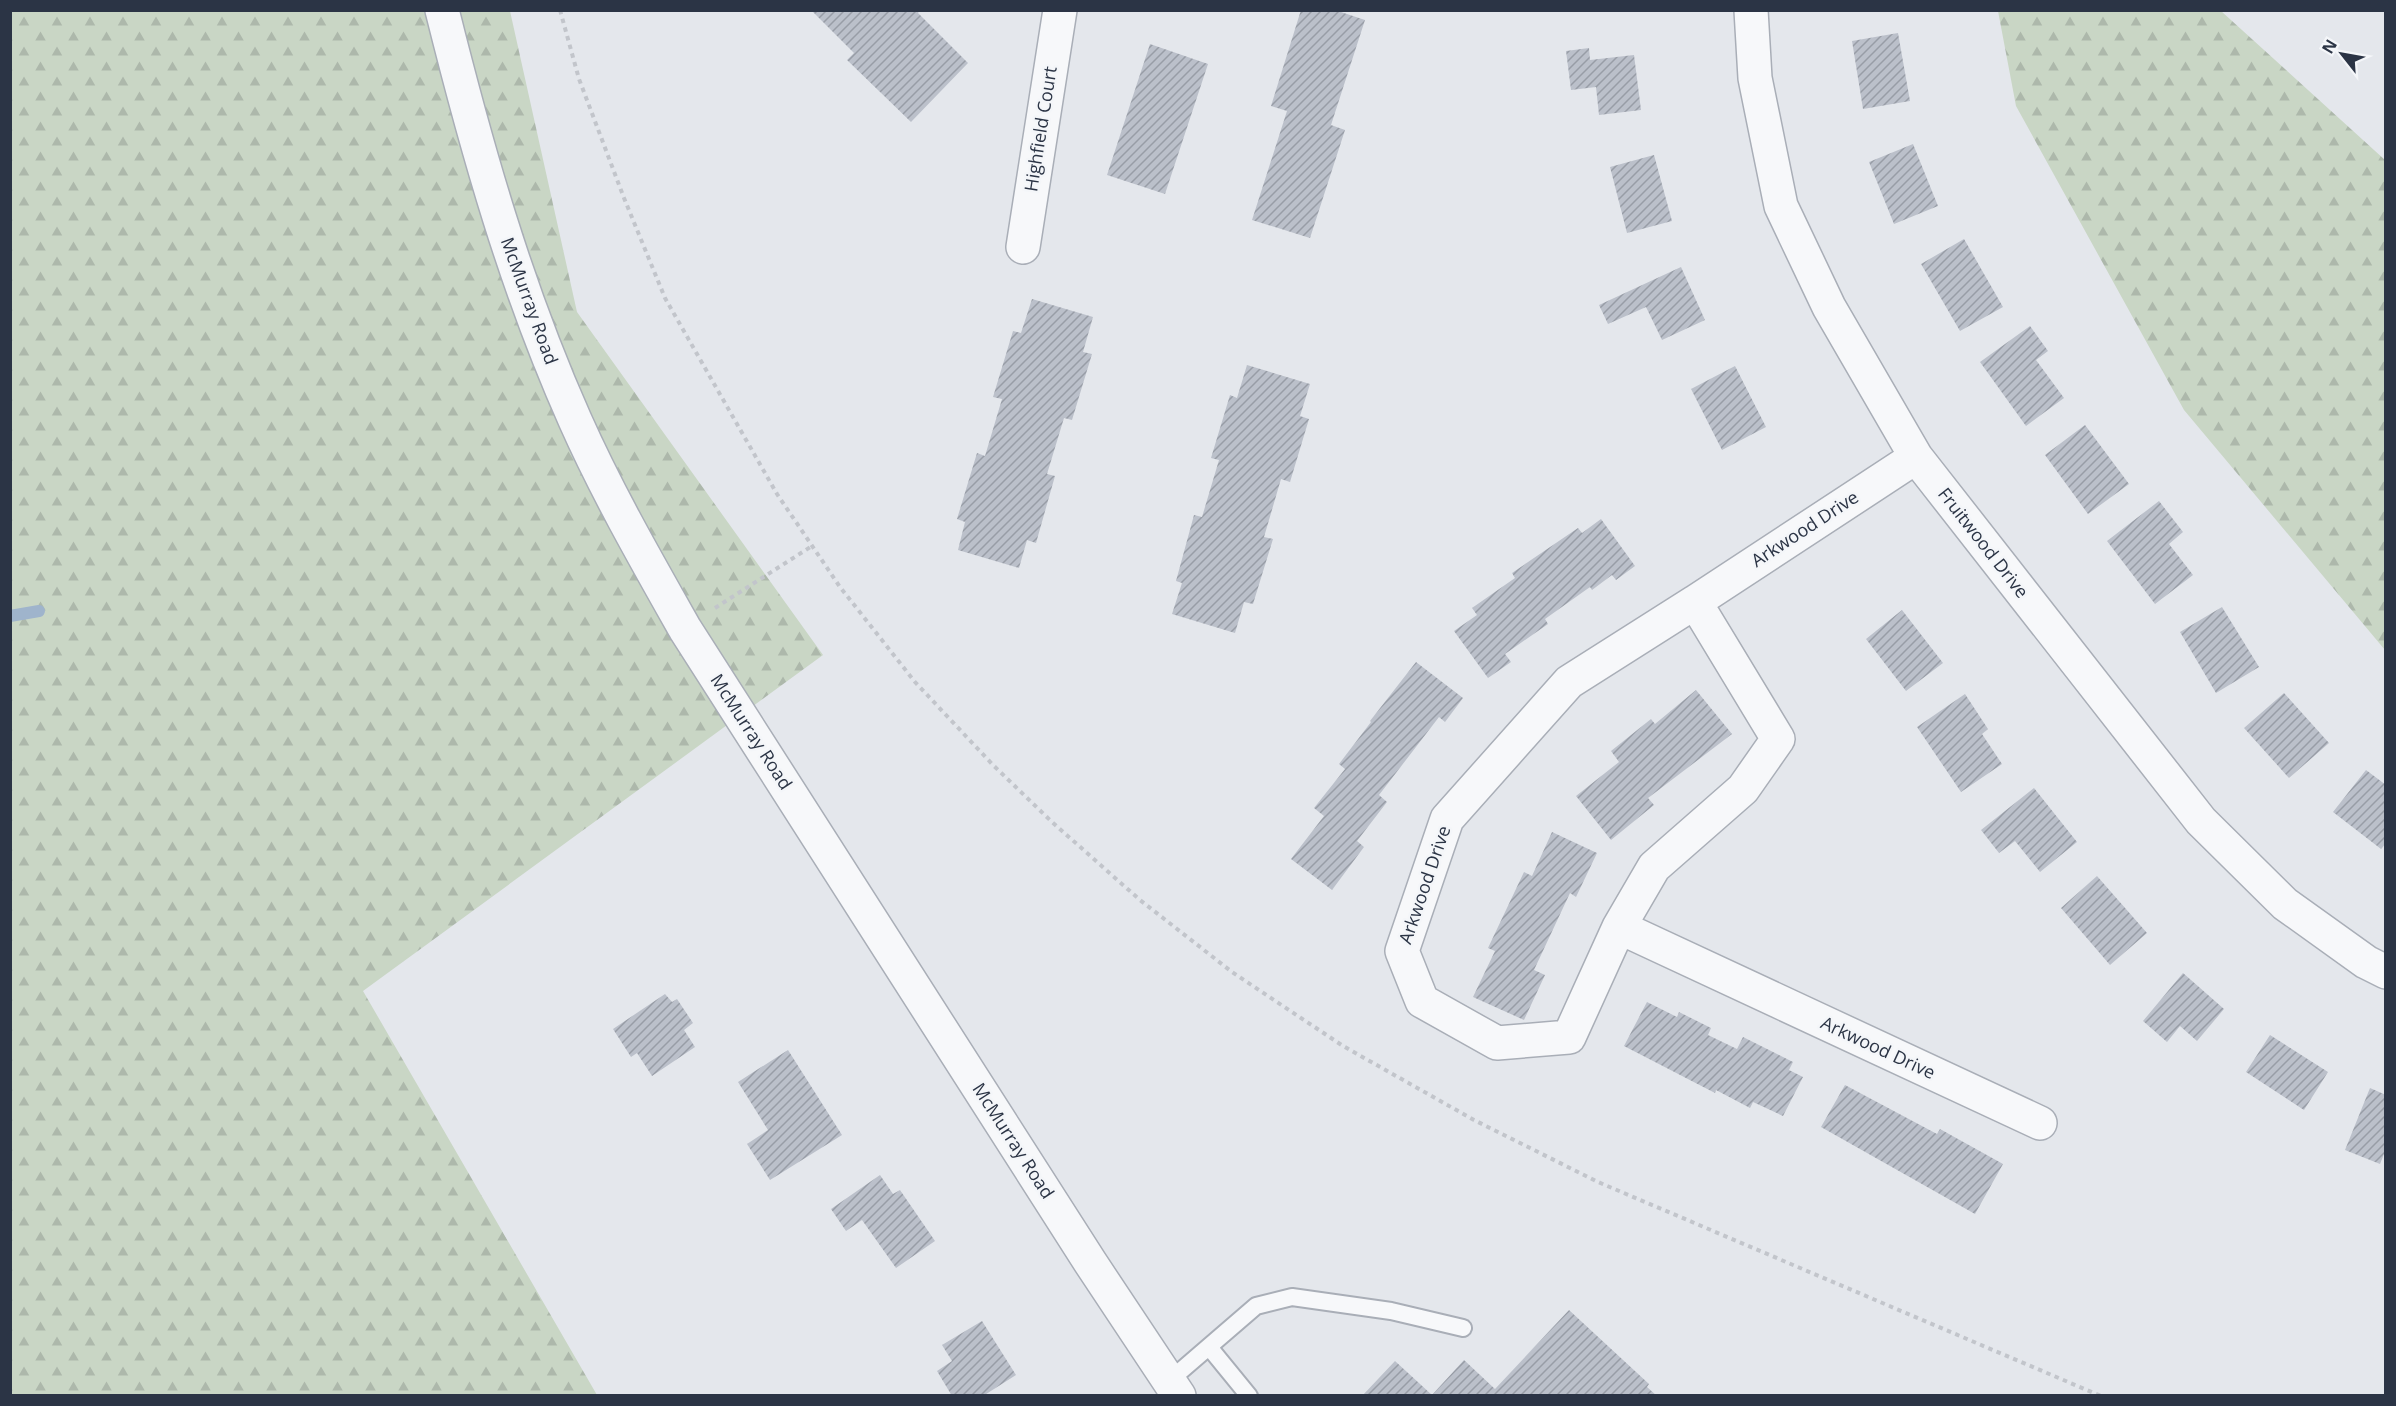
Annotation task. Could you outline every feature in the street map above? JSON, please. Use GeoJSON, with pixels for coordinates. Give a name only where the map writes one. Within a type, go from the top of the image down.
{"type":"FeatureCollection","features":[{"type":"Feature","properties":{"kind":"street","name":"McMurray Road"},"geometry":{"type":"LineString","coordinates":[[442,10],[496,213],[532,317],[575,420],[628,529],[685,628],[1090,1263],[1174,1388]]}},
{"type":"Feature","properties":{"kind":"street","name":"Highfield Court"},"geometry":{"type":"LineString","coordinates":[[1023,247],[1060,10]]}},
{"type":"Feature","properties":{"kind":"street","name":"Fruitwood Drive"},"geometry":{"type":"LineString","coordinates":[[1751,10],[1755,78],[1781,206],[1828,307],[1916,457],[2201,821],[2285,904],[2366,962],[2385,972]]}},
{"type":"Feature","properties":{"kind":"street","name":"Arkwood Drive"},"geometry":{"type":"LineString","coordinates":[[1695,602],[1778,739],[1743,789],[1654,867],[1619,927],[1569,1037],[1497,1043],[1422,1001],[1402,951],[1447,819],[1569,682],[1916,457]]}},
{"type":"Feature","properties":{"kind":"street","name":"Arkwood Drive"},"geometry":{"type":"LineString","coordinates":[[1619,927],[2040,1124]]}},
{"type":"Feature","properties":{"kind":"lane"},"geometry":{"type":"LineString","coordinates":[[1174,1388],[1209,1347],[1256,1306],[1292,1297],[1391,1311],[1462,1328]]}},
{"type":"Feature","properties":{"kind":"lane"},"geometry":{"type":"LineString","coordinates":[[1209,1347],[1249,1395]]}},
{"type":"Feature","properties":{"kind":"path"},"geometry":{"type":"LineString","coordinates":[[560,10],[579,79],[665,298],[771,484],[840,587],[915,682],[993,765],[1052,822],[1140,900],[1232,972],[1343,1046],[1473,1120],[1598,1182],[2101,1395]]}},
{"type":"Feature","properties":{"kind":"path"},"geometry":{"type":"LineString","coordinates":[[685,628],[812,546]]}},
{"type":"Feature","properties":{"kind":"green space"},"geometry":{"type":"Polygon","coordinates":[[[10,11],[510,11],[577,312],[823,655],[363,991],[597,1395],[11,1395],[10,11]]]}},
{"type":"Feature","properties":{"kind":"green space"},"geometry":{"type":"Polygon","coordinates":[[[1998,11],[2221,11],[2385,160],[2385,650],[2184,410],[2016,106],[1998,11]]]}},
{"type":"Feature","properties":{"kind":"building"},"geometry":{"type":"Polygon","coordinates":[[[811,10],[920,10],[918,13],[968,63],[911,122],[847,60],[854,53],[811,10]]]}},
{"type":"Feature","properties":{"kind":"building"},"geometry":{"type":"Polygon","coordinates":[[[1301,10],[1335,10],[1365,20],[1331,125],[1345,130],[1310,238],[1252,220],[1287,111],[1271,106],[1301,10]]]}},
{"type":"Feature","properties":{"kind":"building"},"geometry":{"type":"Polygon","coordinates":[[[1898,33],[1910,101],[1863,109],[1852,41],[1898,33]]]}},
{"type":"Feature","properties":{"kind":"building"},"geometry":{"type":"Polygon","coordinates":[[[1150,44],[1208,64],[1165,194],[1107,175],[1150,44]]]}},
{"type":"Feature","properties":{"kind":"building"},"geometry":{"type":"Polygon","coordinates":[[[1589,48],[1590,60],[1634,55],[1641,110],[1599,115],[1596,87],[1571,90],[1566,51],[1589,48]]]}},
{"type":"Feature","properties":{"kind":"building"},"geometry":{"type":"Polygon","coordinates":[[[1913,144],[1938,206],[1894,224],[1869,162],[1913,144]]]}},
{"type":"Feature","properties":{"kind":"building"},"geometry":{"type":"Polygon","coordinates":[[[1654,155],[1672,221],[1627,233],[1610,167],[1654,155]]]}},
{"type":"Feature","properties":{"kind":"building"},"geometry":{"type":"Polygon","coordinates":[[[1964,239],[2003,307],[1960,331],[1921,264],[1964,239]]]}},
{"type":"Feature","properties":{"kind":"building"},"geometry":{"type":"Polygon","coordinates":[[[1681,267],[1705,320],[1662,340],[1646,307],[1608,324],[1599,305],[1681,267]]]}},
{"type":"Feature","properties":{"kind":"building"},"geometry":{"type":"Polygon","coordinates":[[[1032,299],[1093,317],[1083,352],[1092,354],[1072,420],[1064,418],[1047,474],[1055,476],[1036,543],[1027,540],[1019,568],[958,550],[965,522],[957,519],[977,453],[985,456],[1002,399],[993,397],[1013,331],[1021,333],[1032,299]]]}},
{"type":"Feature","properties":{"kind":"building"},"geometry":{"type":"Polygon","coordinates":[[[2030,326],[2048,351],[2036,360],[2064,398],[2026,426],[1980,362],[2030,326]]]}},
{"type":"Feature","properties":{"kind":"building"},"geometry":{"type":"Polygon","coordinates":[[[1247,365],[1310,384],[1300,416],[1309,419],[1290,482],[1281,479],[1264,537],[1273,539],[1253,604],[1244,602],[1235,633],[1172,614],[1182,583],[1176,581],[1194,515],[1202,517],[1219,460],[1211,458],[1230,395],[1237,398],[1247,365]]]}},
{"type":"Feature","properties":{"kind":"building"},"geometry":{"type":"Polygon","coordinates":[[[1735,366],[1766,427],[1722,450],[1691,389],[1735,366]]]}},
{"type":"Feature","properties":{"kind":"building"},"geometry":{"type":"Polygon","coordinates":[[[2085,425],[2129,484],[2088,514],[2045,455],[2085,425]]]}},
{"type":"Feature","properties":{"kind":"building"},"geometry":{"type":"Polygon","coordinates":[[[2159,501],[2183,532],[2169,544],[2193,575],[2155,604],[2107,541],[2159,501]]]}},
{"type":"Feature","properties":{"kind":"building"},"geometry":{"type":"Polygon","coordinates":[[[1601,519],[1635,566],[1616,580],[1612,575],[1592,590],[1590,587],[1545,619],[1548,624],[1505,654],[1511,662],[1488,678],[1454,631],[1477,615],[1472,608],[1515,578],[1512,573],[1578,528],[1582,533],[1601,519]]]}},
{"type":"Feature","properties":{"kind":"building"},"geometry":{"type":"Polygon","coordinates":[[[2222,607],[2259,667],[2216,693],[2180,632],[2222,607]]]}},
{"type":"Feature","properties":{"kind":"building"},"geometry":{"type":"Polygon","coordinates":[[[1902,610],[1943,663],[1906,691],[1866,639],[1902,610]]]}},
{"type":"Feature","properties":{"kind":"building"},"geometry":{"type":"Polygon","coordinates":[[[1416,662],[1463,698],[1445,722],[1439,717],[1379,795],[1387,802],[1357,841],[1364,847],[1332,890],[1291,859],[1324,816],[1314,808],[1345,769],[1339,764],[1416,662]]]}},
{"type":"Feature","properties":{"kind":"building"},"geometry":{"type":"Polygon","coordinates":[[[1696,690],[1732,734],[1648,798],[1654,805],[1611,840],[1576,796],[1619,762],[1611,751],[1651,719],[1655,724],[1696,690]]]}},
{"type":"Feature","properties":{"kind":"building"},"geometry":{"type":"Polygon","coordinates":[[[2284,693],[2329,743],[2289,778],[2244,728],[2284,693]]]}},
{"type":"Feature","properties":{"kind":"building"},"geometry":{"type":"Polygon","coordinates":[[[1965,694],[1988,729],[1982,734],[2002,764],[1961,792],[1917,727],[1965,694]]]}},
{"type":"Feature","properties":{"kind":"building"},"geometry":{"type":"Polygon","coordinates":[[[2366,770],[2386,785],[2386,843],[2381,849],[2333,812],[2366,770]]]}},
{"type":"Feature","properties":{"kind":"building"},"geometry":{"type":"Polygon","coordinates":[[[2034,788],[2077,842],[2040,872],[2015,841],[1999,853],[1981,830],[2034,788]]]}},
{"type":"Feature","properties":{"kind":"building"},"geometry":{"type":"Polygon","coordinates":[[[1552,832],[1597,853],[1576,897],[1570,893],[1534,970],[1545,975],[1524,1020],[1473,997],[1495,951],[1488,948],[1524,872],[1532,876],[1552,832]]]}},
{"type":"Feature","properties":{"kind":"building"},"geometry":{"type":"Polygon","coordinates":[[[2097,876],[2147,933],[2110,965],[2061,908],[2097,876]]]}},
{"type":"Feature","properties":{"kind":"building"},"geometry":{"type":"Polygon","coordinates":[[[2183,973],[2224,1009],[2197,1041],[2180,1026],[2167,1042],[2143,1021],[2183,973]]]}},
{"type":"Feature","properties":{"kind":"building"},"geometry":{"type":"Polygon","coordinates":[[[665,994],[672,1002],[677,999],[693,1023],[684,1030],[695,1047],[652,1076],[637,1053],[631,1057],[613,1029],[665,994]]]}},
{"type":"Feature","properties":{"kind":"building"},"geometry":{"type":"Polygon","coordinates":[[[1647,1002],[1677,1017],[1679,1012],[1711,1028],[1708,1035],[1737,1049],[1743,1037],[1793,1062],[1789,1070],[1803,1077],[1783,1116],[1753,1102],[1750,1108],[1716,1090],[1715,1093],[1624,1046],[1647,1002]]]}},
{"type":"Feature","properties":{"kind":"building"},"geometry":{"type":"Polygon","coordinates":[[[2270,1035],[2328,1072],[2304,1110],[2246,1072],[2270,1035]]]}},
{"type":"Feature","properties":{"kind":"building"},"geometry":{"type":"Polygon","coordinates":[[[788,1050],[842,1135],[770,1180],[747,1144],[768,1130],[738,1082],[788,1050]]]}},
{"type":"Feature","properties":{"kind":"building"},"geometry":{"type":"Polygon","coordinates":[[[1845,1085],[1937,1134],[1940,1129],[2003,1164],[1975,1214],[1821,1127],[1845,1085]]]}},
{"type":"Feature","properties":{"kind":"building"},"geometry":{"type":"Polygon","coordinates":[[[2370,1088],[2386,1095],[2386,1149],[2380,1164],[2345,1150],[2370,1088]]]}},
{"type":"Feature","properties":{"kind":"building"},"geometry":{"type":"Polygon","coordinates":[[[880,1175],[893,1194],[900,1190],[935,1241],[896,1268],[862,1220],[846,1231],[831,1209],[880,1175]]]}},
{"type":"Feature","properties":{"kind":"building"},"geometry":{"type":"Polygon","coordinates":[[[1569,1310],[1649,1384],[1647,1387],[1657,1396],[1362,1396],[1395,1361],[1432,1395],[1464,1360],[1495,1389],[1569,1310]]]}},
{"type":"Feature","properties":{"kind":"building"},"geometry":{"type":"Polygon","coordinates":[[[982,1321],[1016,1375],[983,1396],[952,1396],[937,1371],[952,1361],[942,1345],[982,1321]]]}},
{"type":"Feature","properties":{"kind":"waterway"},"geometry":{"type":"LineString","coordinates":[[10,616],[39,611]]}}]}
